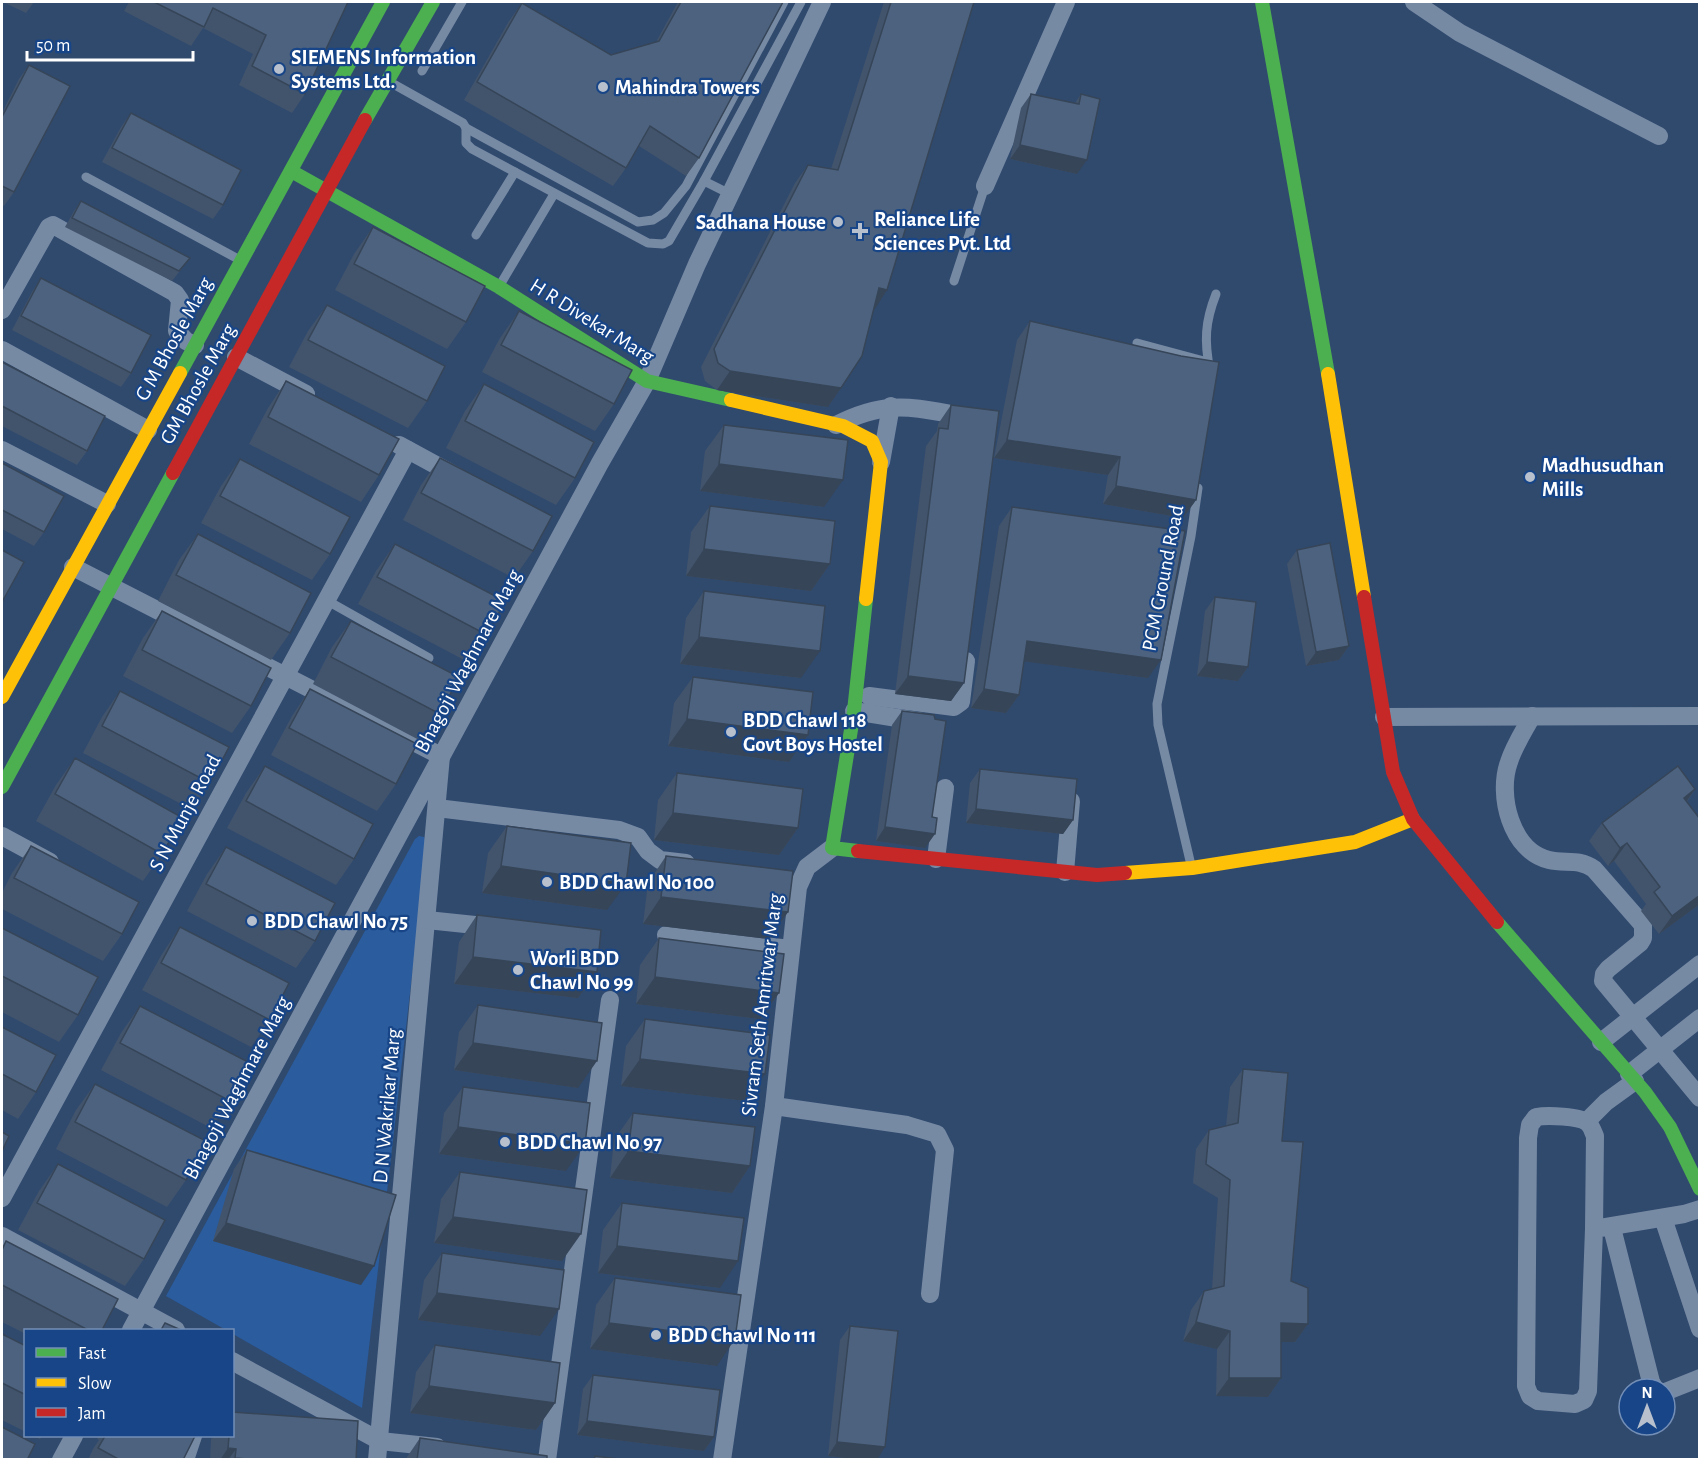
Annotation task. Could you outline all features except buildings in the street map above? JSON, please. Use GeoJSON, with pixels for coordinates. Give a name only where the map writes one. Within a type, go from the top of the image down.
{"type":"FeatureCollection","features":[{"type":"Feature","properties":{"kind":"street","name":"G M Bhosle Marg"},"geometry":{"type":"LineString","coordinates":[[2,697],[382,2]]}},
{"type":"Feature","properties":{"kind":"street","name":"GM Bhosle Marg"},"geometry":{"type":"LineString","coordinates":[[2,787],[7,763],[111,585],[387,80],[433,2]]}},
{"type":"Feature","properties":{"kind":"street","name":"Bhagoji Waghmare Marg"},"geometry":{"type":"LineString","coordinates":[[132,1329],[600,463],[647,381],[730,194],[780,64],[822,2]]}},
{"type":"Feature","properties":{"kind":"street"},"geometry":{"type":"LineString","coordinates":[[985,186],[1066,2]]}},
{"type":"Feature","properties":{"kind":"street"},"geometry":{"type":"LineString","coordinates":[[1262,2],[1319,322],[1394,772],[1413,819],[1504,933],[1632,1077],[1670,1127],[1700,1190]]}},
{"type":"Feature","properties":{"kind":"street"},"geometry":{"type":"LineString","coordinates":[[1414,2],[1460,33],[1659,136]]}},
{"type":"Feature","properties":{"kind":"street","name":"H R Divekar Marg"},"geometry":{"type":"LineString","coordinates":[[291,171],[499,287],[647,381],[836,424],[872,441],[881,462]]}},
{"type":"Feature","properties":{"kind":"street"},"geometry":{"type":"LineString","coordinates":[[2,310],[49,227],[53,225],[175,293],[180,300],[177,331],[186,341],[195,345]]}},
{"type":"Feature","properties":{"kind":"street"},"geometry":{"type":"LineString","coordinates":[[2,350],[148,430]]}},
{"type":"Feature","properties":{"kind":"street"},"geometry":{"type":"LineString","coordinates":[[236,357],[323,404]]}},
{"type":"Feature","properties":{"kind":"street"},"geometry":{"type":"LineString","coordinates":[[891,406],[881,462],[854,711],[832,848],[1097,875],[1192,868],[1355,842],[1413,819]]}},
{"type":"Feature","properties":{"kind":"street"},"geometry":{"type":"LineString","coordinates":[[836,424],[872,409],[891,406],[920,408],[987,420]]}},
{"type":"Feature","properties":{"kind":"street"},"geometry":{"type":"LineString","coordinates":[[387,438],[470,483]]}},
{"type":"Feature","properties":{"kind":"street"},"geometry":{"type":"LineString","coordinates":[[2,450],[107,504]]}},
{"type":"Feature","properties":{"kind":"street","name":"S N Munje Road"},"geometry":{"type":"LineString","coordinates":[[2,1198],[408,450]]}},
{"type":"Feature","properties":{"kind":"street"},"geometry":{"type":"LineString","coordinates":[[73,567],[441,756]]}},
{"type":"Feature","properties":{"kind":"street"},"geometry":{"type":"LineString","coordinates":[[869,696],[946,708],[954,707],[961,702],[968,644]]}},
{"type":"Feature","properties":{"kind":"street"},"geometry":{"type":"LineString","coordinates":[[854,711],[944,725]]}},
{"type":"Feature","properties":{"kind":"street"},"geometry":{"type":"LineString","coordinates":[[1532,716],[1508,763],[1505,788],[1512,826],[1522,842],[1535,854],[1549,860],[1584,862],[1643,925],[1643,938],[1640,943],[1608,969],[1603,981],[1700,1098]]}},
{"type":"Feature","properties":{"kind":"street"},"geometry":{"type":"LineString","coordinates":[[1384,717],[1700,716]]}},
{"type":"Feature","properties":{"kind":"street","name":"D N Wakrikar Marg"},"geometry":{"type":"LineString","coordinates":[[377,1460],[441,756]]}},
{"type":"Feature","properties":{"kind":"street"},"geometry":{"type":"LineString","coordinates":[[936,859],[945,788]]}},
{"type":"Feature","properties":{"kind":"street"},"geometry":{"type":"LineString","coordinates":[[1065,872],[1071,796]]}},
{"type":"Feature","properties":{"kind":"street"},"geometry":{"type":"LineString","coordinates":[[437,808],[620,830],[638,837],[648,851],[660,860],[706,865]]}},
{"type":"Feature","properties":{"kind":"street"},"geometry":{"type":"LineString","coordinates":[[2,836],[64,869]]}},
{"type":"Feature","properties":{"kind":"street","name":"Sivram Seth Amritwar Marg"},"geometry":{"type":"LineString","coordinates":[[722,1460],[774,1106],[798,887],[795,874],[832,848]]}},
{"type":"Feature","properties":{"kind":"street"},"geometry":{"type":"LineString","coordinates":[[427,920],[510,929]]}},
{"type":"Feature","properties":{"kind":"street"},"geometry":{"type":"LineString","coordinates":[[666,935],[791,950]]}},
{"type":"Feature","properties":{"kind":"street"},"geometry":{"type":"LineString","coordinates":[[1601,1042],[1700,964]]}},
{"type":"Feature","properties":{"kind":"street"},"geometry":{"type":"LineString","coordinates":[[541,1459],[610,1000]]}},
{"type":"Feature","properties":{"kind":"street"},"geometry":{"type":"LineString","coordinates":[[1587,1121],[1658,1049],[1700,1018]]}},
{"type":"Feature","properties":{"kind":"street"},"geometry":{"type":"LineString","coordinates":[[774,1106],[907,1125],[937,1134],[945,1150],[930,1294]]}},
{"type":"Feature","properties":{"kind":"street"},"geometry":{"type":"LineString","coordinates":[[1536,1117],[1575,1118],[1587,1121],[1595,1136],[1603,1228],[1588,1391],[1584,1400],[1575,1404],[1539,1401],[1530,1396],[1526,1386],[1528,1138],[1530,1125],[1536,1117]]}},
{"type":"Feature","properties":{"kind":"street"},"geometry":{"type":"LineString","coordinates":[[1603,1228],[1700,1209]]}},
{"type":"Feature","properties":{"kind":"street"},"geometry":{"type":"LineString","coordinates":[[1663,1218],[1700,1329]]}},
{"type":"Feature","properties":{"kind":"street"},"geometry":{"type":"LineString","coordinates":[[1603,1228],[1649,1377]]}},
{"type":"Feature","properties":{"kind":"street"},"geometry":{"type":"LineString","coordinates":[[2,1236],[174,1329]]}},
{"type":"Feature","properties":{"kind":"street"},"geometry":{"type":"LineString","coordinates":[[234,1362],[380,1441],[450,1449]]}},
{"type":"Feature","properties":{"kind":"street"},"geometry":{"type":"LineString","coordinates":[[1677,1387],[1700,1378]]}},
{"type":"Feature","properties":{"kind":"street"},"geometry":{"type":"LineString","coordinates":[[62,1460],[74,1437]]}},
{"type":"Feature","properties":{"kind":"lane"},"geometry":{"type":"LineString","coordinates":[[422,71],[462,2]]}},
{"type":"Feature","properties":{"kind":"lane"},"geometry":{"type":"LineString","coordinates":[[387,80],[463,123],[466,128],[638,222],[653,220],[664,213],[686,186],[784,2]]}},
{"type":"Feature","properties":{"kind":"lane"},"geometry":{"type":"LineString","coordinates":[[466,128],[466,143],[472,149],[648,243],[663,244],[669,241],[704,181],[780,64],[801,2]]}},
{"type":"Feature","properties":{"kind":"lane"},"geometry":{"type":"LineString","coordinates":[[476,235],[515,172]]}},
{"type":"Feature","properties":{"kind":"lane"},"geometry":{"type":"LineString","coordinates":[[86,177],[241,261]]}},
{"type":"Feature","properties":{"kind":"lane"},"geometry":{"type":"LineString","coordinates":[[704,181],[730,194]]}},
{"type":"Feature","properties":{"kind":"lane"},"geometry":{"type":"LineString","coordinates":[[954,281],[985,186]]}},
{"type":"Feature","properties":{"kind":"lane"},"geometry":{"type":"LineString","coordinates":[[499,287],[554,194]]}},
{"type":"Feature","properties":{"kind":"lane"},"geometry":{"type":"LineString","coordinates":[[1213,384],[1206,345],[1207,316],[1216,294]]}},
{"type":"Feature","properties":{"kind":"lane"},"geometry":{"type":"LineString","coordinates":[[1137,343],[1208,362]]}},
{"type":"Feature","properties":{"kind":"lane","name":"PCM Ground Road"},"geometry":{"type":"LineString","coordinates":[[1192,868],[1158,726],[1157,704],[1191,536],[1199,478]]}},
{"type":"Feature","properties":{"kind":"lane"},"geometry":{"type":"LineString","coordinates":[[1179,534],[1191,536]]}},
{"type":"Feature","properties":{"kind":"lane"},"geometry":{"type":"LineString","coordinates":[[326,600],[429,658]]}},
{"type":"Feature","properties":{"kind":"shaded area"},"geometry":{"type":"Polygon","coordinates":[[[419,836],[424,837],[427,846],[362,1408],[234,1335],[234,1329],[224,1329],[166,1296],[415,839],[419,836]]]}},
{"type":"Feature","properties":{"kind":"traffic: fast"},"geometry":{"type":"LineString","coordinates":[[180,373],[383,2]]}},
{"type":"Feature","properties":{"kind":"traffic: fast"},"geometry":{"type":"LineString","coordinates":[[365,120],[433,2]]}},
{"type":"Feature","properties":{"kind":"traffic: fast"},"geometry":{"type":"LineString","coordinates":[[1262,2],[1328,374]]}},
{"type":"Feature","properties":{"kind":"traffic: fast"},"geometry":{"type":"LineString","coordinates":[[291,171],[499,287],[647,381],[731,400]]}},
{"type":"Feature","properties":{"kind":"traffic: fast"},"geometry":{"type":"LineString","coordinates":[[2,787],[173,473]]}},
{"type":"Feature","properties":{"kind":"traffic: fast"},"geometry":{"type":"LineString","coordinates":[[858,851],[832,848],[854,711],[866,599]]}},
{"type":"Feature","properties":{"kind":"traffic: fast"},"geometry":{"type":"LineString","coordinates":[[1497,922],[1645,1092],[1670,1127],[1700,1189]]}},
{"type":"Feature","properties":{"kind":"traffic: slow"},"geometry":{"type":"LineString","coordinates":[[2,697],[180,373]]}},
{"type":"Feature","properties":{"kind":"traffic: slow"},"geometry":{"type":"LineString","coordinates":[[1328,374],[1364,597]]}},
{"type":"Feature","properties":{"kind":"traffic: slow"},"geometry":{"type":"LineString","coordinates":[[731,400],[843,426],[872,441],[881,462],[866,599]]}},
{"type":"Feature","properties":{"kind":"traffic: slow"},"geometry":{"type":"LineString","coordinates":[[1125,873],[1192,868],[1355,842],[1413,819]]}},
{"type":"Feature","properties":{"kind":"traffic: jam"},"geometry":{"type":"LineString","coordinates":[[173,473],[365,120]]}},
{"type":"Feature","properties":{"kind":"traffic: jam"},"geometry":{"type":"LineString","coordinates":[[1364,597],[1393,772],[1413,819],[1497,922]]}},
{"type":"Feature","properties":{"kind":"traffic: jam"},"geometry":{"type":"LineString","coordinates":[[858,851],[1097,875],[1125,873]]}},
{"type":"Feature","properties":{"kind":"place","name":"SIEMENS Information Systems Ltd."},"geometry":{"type":"Point","coordinates":[279,69]}},
{"type":"Feature","properties":{"kind":"place","name":"Mahindra Towers"},"geometry":{"type":"Point","coordinates":[603,87]}},
{"type":"Feature","properties":{"kind":"place","name":"Sadhana House"},"geometry":{"type":"Point","coordinates":[838,222]}},
{"type":"Feature","properties":{"kind":"place","name":"Reliance Life Sciences Pvt. Ltd"},"geometry":{"type":"Point","coordinates":[860,231]}},
{"type":"Feature","properties":{"kind":"place","name":"Madhusudhan Mills"},"geometry":{"type":"Point","coordinates":[1530,477]}},
{"type":"Feature","properties":{"kind":"place","name":"BDD Chawl 118 Govt Boys Hostel"},"geometry":{"type":"Point","coordinates":[731,732]}},
{"type":"Feature","properties":{"kind":"place","name":"BDD Chawl No 100"},"geometry":{"type":"Point","coordinates":[547,882]}},
{"type":"Feature","properties":{"kind":"place","name":"BDD Chawl No 75"},"geometry":{"type":"Point","coordinates":[252,921]}},
{"type":"Feature","properties":{"kind":"place","name":"Worli BDD Chawl No 99"},"geometry":{"type":"Point","coordinates":[518,970]}},
{"type":"Feature","properties":{"kind":"place","name":"BDD Chawl No 97"},"geometry":{"type":"Point","coordinates":[505,1142]}},
{"type":"Feature","properties":{"kind":"place","name":"BDD Chawl No 111"},"geometry":{"type":"Point","coordinates":[656,1335]}}]}
